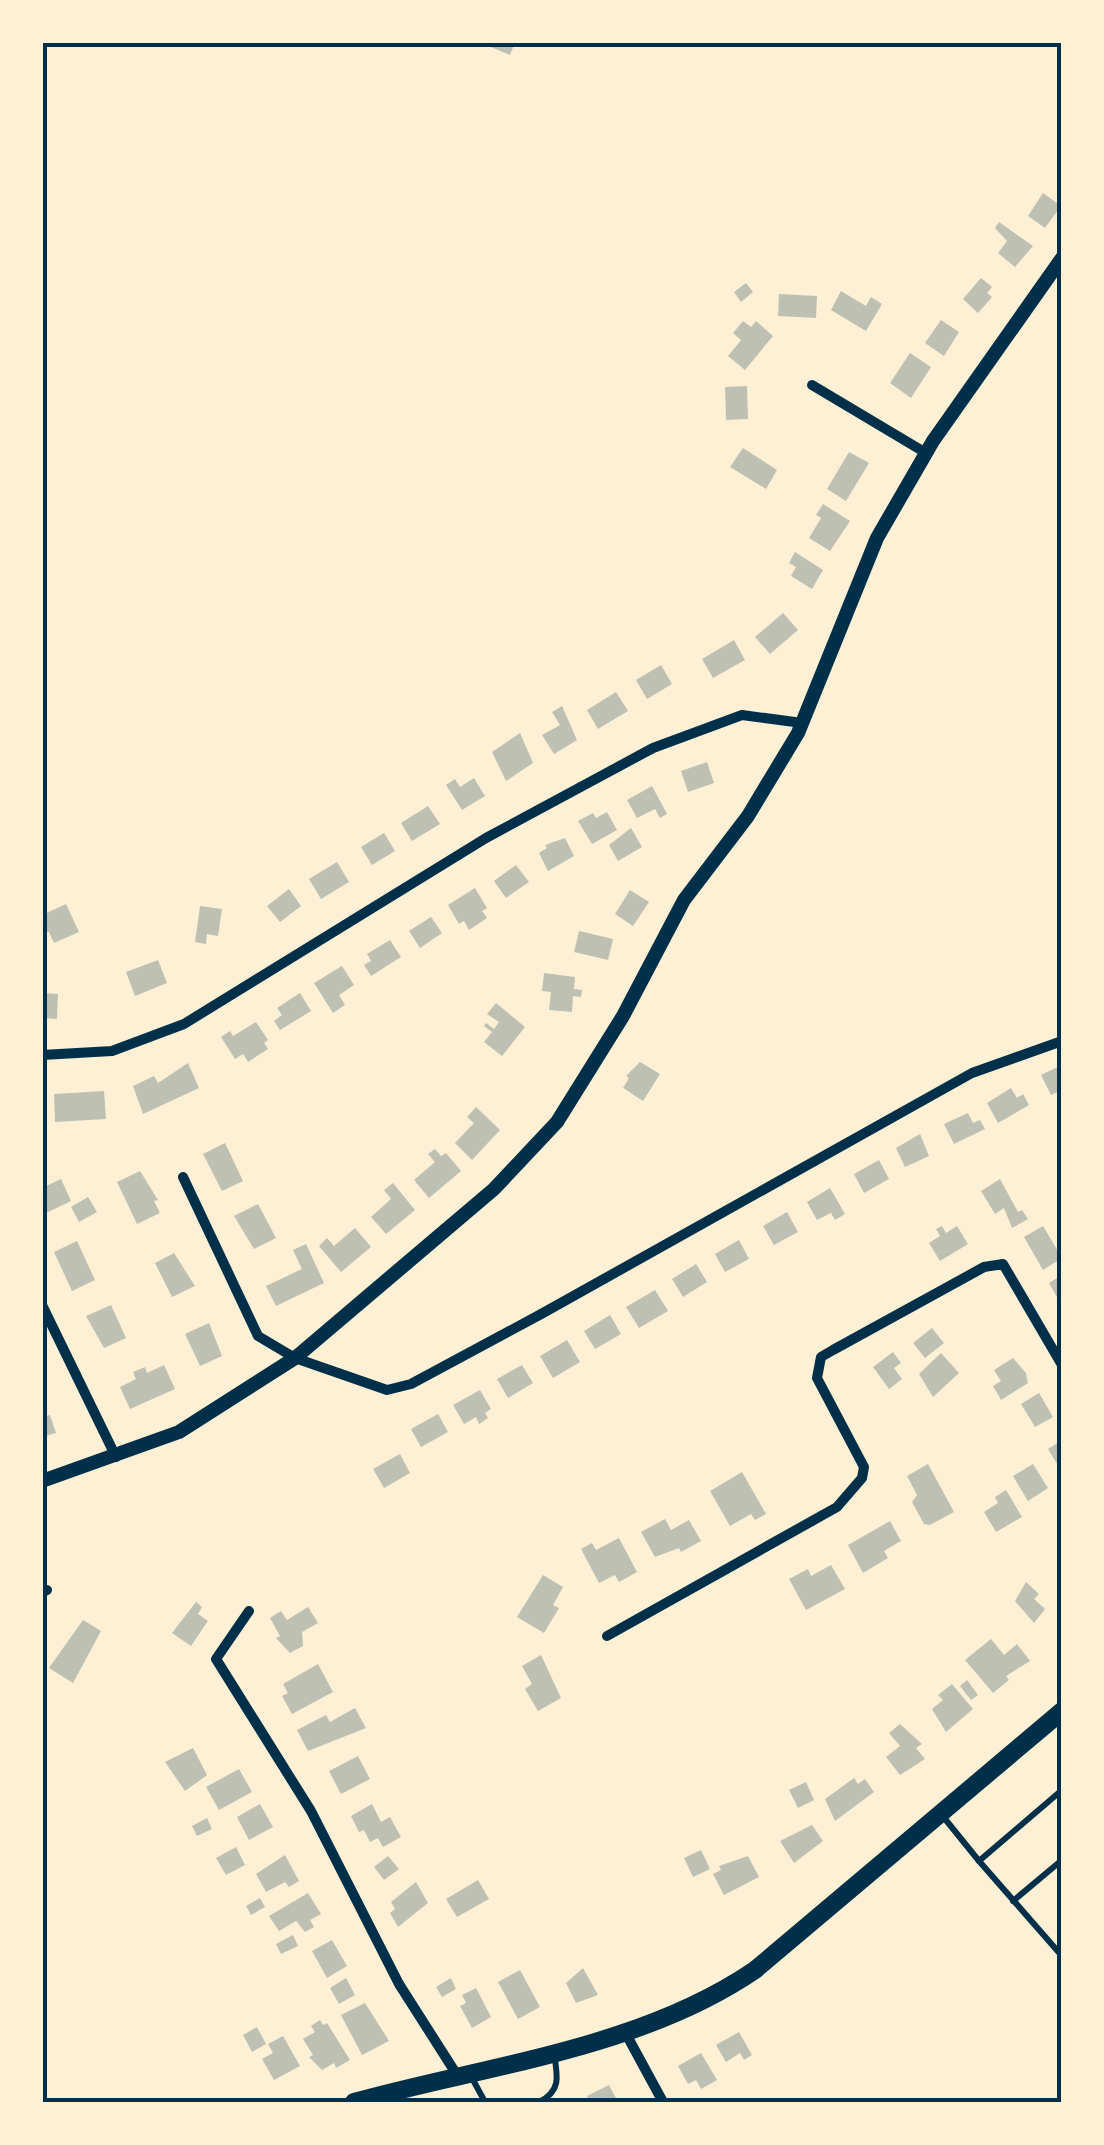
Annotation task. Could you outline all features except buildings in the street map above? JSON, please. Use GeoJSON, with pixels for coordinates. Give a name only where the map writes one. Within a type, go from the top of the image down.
{"type":"FeatureCollection","features":[{"type":"Feature","properties":{"kind":"main road"},"geometry":{"type":"LineString","coordinates":[[354,2102],[624,2032],[678,2014],[755,1970],[1062,1711]]}},
{"type":"Feature","properties":{"kind":"street"},"geometry":{"type":"LineString","coordinates":[[42,1481],[179,1432],[295,1358],[494,1189],[556,1122],[623,1016],[684,900],[748,816],[802,723],[876,538],[926,453],[1062,258]]}},
{"type":"Feature","properties":{"kind":"street"},"geometry":{"type":"LineString","coordinates":[[812,384],[926,453]]}},
{"type":"Feature","properties":{"kind":"street"},"geometry":{"type":"LineString","coordinates":[[42,1055],[112,1051],[184,1024],[486,838],[653,748],[742,715],[802,723]]}},
{"type":"Feature","properties":{"kind":"street"},"geometry":{"type":"LineString","coordinates":[[182,1178],[258,1336],[295,1358],[386,1390],[411,1384],[972,1073],[1062,1041]]}},
{"type":"Feature","properties":{"kind":"street"},"geometry":{"type":"LineString","coordinates":[[607,1636],[838,1508],[855,1488],[864,1466],[817,1378],[822,1357],[833,1350],[984,1267],[1003,1264],[1062,1365]]}},
{"type":"Feature","properties":{"kind":"street"},"geometry":{"type":"LineString","coordinates":[[42,1305],[116,1457]]}},
{"type":"Feature","properties":{"kind":"street"},"geometry":{"type":"LineString","coordinates":[[249,1611],[216,1659],[310,1811],[399,1984],[463,2074]]}},
{"type":"Feature","properties":{"kind":"street"},"geometry":{"type":"LineString","coordinates":[[624,2032],[663,2102]]}},
{"type":"Feature","properties":{"kind":"lane"},"geometry":{"type":"LineString","coordinates":[[978,1861],[1062,1790]]}},
{"type":"Feature","properties":{"kind":"lane"},"geometry":{"type":"LineString","coordinates":[[940,1813],[1062,1956]]}},
{"type":"Feature","properties":{"kind":"lane"},"geometry":{"type":"LineString","coordinates":[[1013,1901],[1062,1860]]}},
{"type":"Feature","properties":{"kind":"lane"},"geometry":{"type":"LineString","coordinates":[[538,2102],[551,2096],[559,2082],[554,2050]]}},
{"type":"Feature","properties":{"kind":"lane"},"geometry":{"type":"LineString","coordinates":[[463,2074],[485,2102]]}}]}
